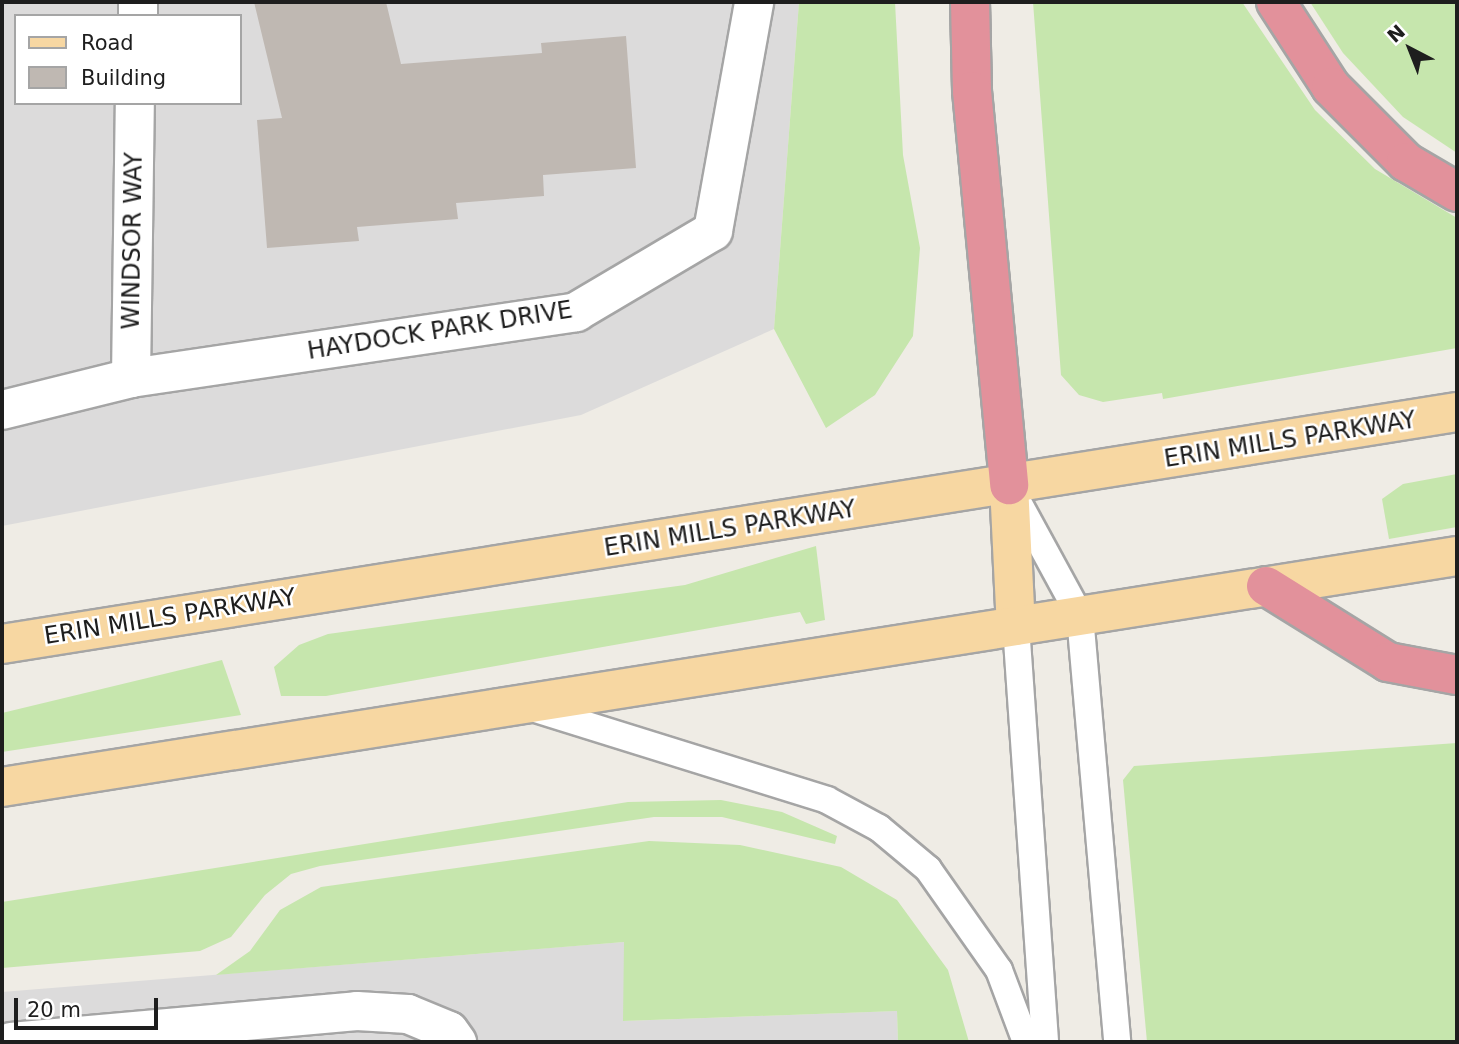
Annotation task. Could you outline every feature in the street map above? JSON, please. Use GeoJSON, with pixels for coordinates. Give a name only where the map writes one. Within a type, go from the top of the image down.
{"type":"FeatureCollection","features":[{"type":"Feature","properties":{"kind":"highway"},"geometry":{"type":"LineString","coordinates":[[970,2],[972,91],[1009,485]]}},
{"type":"Feature","properties":{"kind":"highway"},"geometry":{"type":"LineString","coordinates":[[1276,2],[1331,87],[1406,162],[1457,192]]}},
{"type":"Feature","properties":{"kind":"highway"},"geometry":{"type":"LineString","coordinates":[[1266,586],[1388,662],[1457,675]]}},
{"type":"Feature","properties":{"kind":"main road","name":"ERIN MILLS PARKWAY"},"geometry":{"type":"LineString","coordinates":[[2,644],[1457,412]]}},
{"type":"Feature","properties":{"kind":"main road"},"geometry":{"type":"LineString","coordinates":[[1009,485],[1016,625]]}},
{"type":"Feature","properties":{"kind":"main road"},"geometry":{"type":"LineString","coordinates":[[2,787],[1457,556]]}},
{"type":"Feature","properties":{"kind":"street","name":"HAYDOCK PARK DRIVE"},"geometry":{"type":"LineString","coordinates":[[2,410],[131,378],[576,312],[713,231],[754,2]]}},
{"type":"Feature","properties":{"kind":"street","name":"WINDSOR WAY"},"geometry":{"type":"LineString","coordinates":[[131,378],[135,105]]}},
{"type":"Feature","properties":{"kind":"street"},"geometry":{"type":"LineString","coordinates":[[12,1042],[357,1010],[408,1014],[449,1031],[457,1042]]}},
{"type":"Feature","properties":{"kind":"lane"},"geometry":{"type":"LineString","coordinates":[[1009,485],[1080,616],[1117,1042]]}},
{"type":"Feature","properties":{"kind":"lane"},"geometry":{"type":"LineString","coordinates":[[1016,625],[1021,753],[1045,1042]]}},
{"type":"Feature","properties":{"kind":"lane"},"geometry":{"type":"LineString","coordinates":[[521,704],[827,800],[879,828],[928,869],[999,970],[1026,1042]]}},
{"type":"Feature","properties":{"kind":"shaded area"},"geometry":{"type":"Polygon","coordinates":[[[2,2],[799,2],[774,329],[581,415],[2,526],[2,2]]]}},
{"type":"Feature","properties":{"kind":"shaded area"},"geometry":{"type":"Polygon","coordinates":[[[624,942],[624,1021],[897,1011],[898,1042],[2,1042],[2,992],[624,942]]]}},
{"type":"Feature","properties":{"kind":"green space"},"geometry":{"type":"Polygon","coordinates":[[[799,2],[895,2],[903,155],[920,248],[913,336],[875,395],[826,428],[774,329],[799,2]]]}},
{"type":"Feature","properties":{"kind":"green space"},"geometry":{"type":"Polygon","coordinates":[[[1033,2],[1242,2],[1315,110],[1375,169],[1457,218],[1457,348],[1163,399],[1162,393],[1103,402],[1079,395],[1061,375],[1033,2]]]}},
{"type":"Feature","properties":{"kind":"green space"},"geometry":{"type":"Polygon","coordinates":[[[1310,2],[1457,2],[1457,153],[1403,117],[1343,53],[1310,2]]]}},
{"type":"Feature","properties":{"kind":"green space"},"geometry":{"type":"Polygon","coordinates":[[[1457,474],[1457,527],[1389,539],[1382,499],[1403,484],[1457,474]]]}},
{"type":"Feature","properties":{"kind":"green space"},"geometry":{"type":"Polygon","coordinates":[[[816,546],[825,620],[806,624],[800,612],[326,696],[281,696],[274,667],[299,645],[328,634],[685,585],[816,546]]]}},
{"type":"Feature","properties":{"kind":"green space"},"geometry":{"type":"Polygon","coordinates":[[[222,660],[241,715],[2,752],[2,713],[222,660]]]}},
{"type":"Feature","properties":{"kind":"green space"},"geometry":{"type":"Polygon","coordinates":[[[1457,743],[1457,1042],[1147,1042],[1123,780],[1134,766],[1457,743]]]}},
{"type":"Feature","properties":{"kind":"green space"},"geometry":{"type":"Polygon","coordinates":[[[721,800],[782,812],[837,836],[835,844],[722,817],[654,817],[320,866],[291,874],[265,895],[231,937],[200,951],[2,968],[2,902],[628,802],[721,800]]]}},
{"type":"Feature","properties":{"kind":"green space"},"geometry":{"type":"Polygon","coordinates":[[[649,841],[740,845],[841,867],[897,900],[948,970],[969,1042],[898,1042],[897,1011],[623,1021],[624,942],[216,975],[250,951],[280,910],[321,887],[649,841]]]}},
{"type":"Feature","properties":{"kind":"building"},"geometry":{"type":"Polygon","coordinates":[[[254,2],[386,2],[401,64],[542,53],[541,43],[626,36],[636,168],[543,175],[544,196],[456,203],[458,219],[357,227],[359,241],[267,248],[257,120],[282,118],[254,2]]]}}]}
